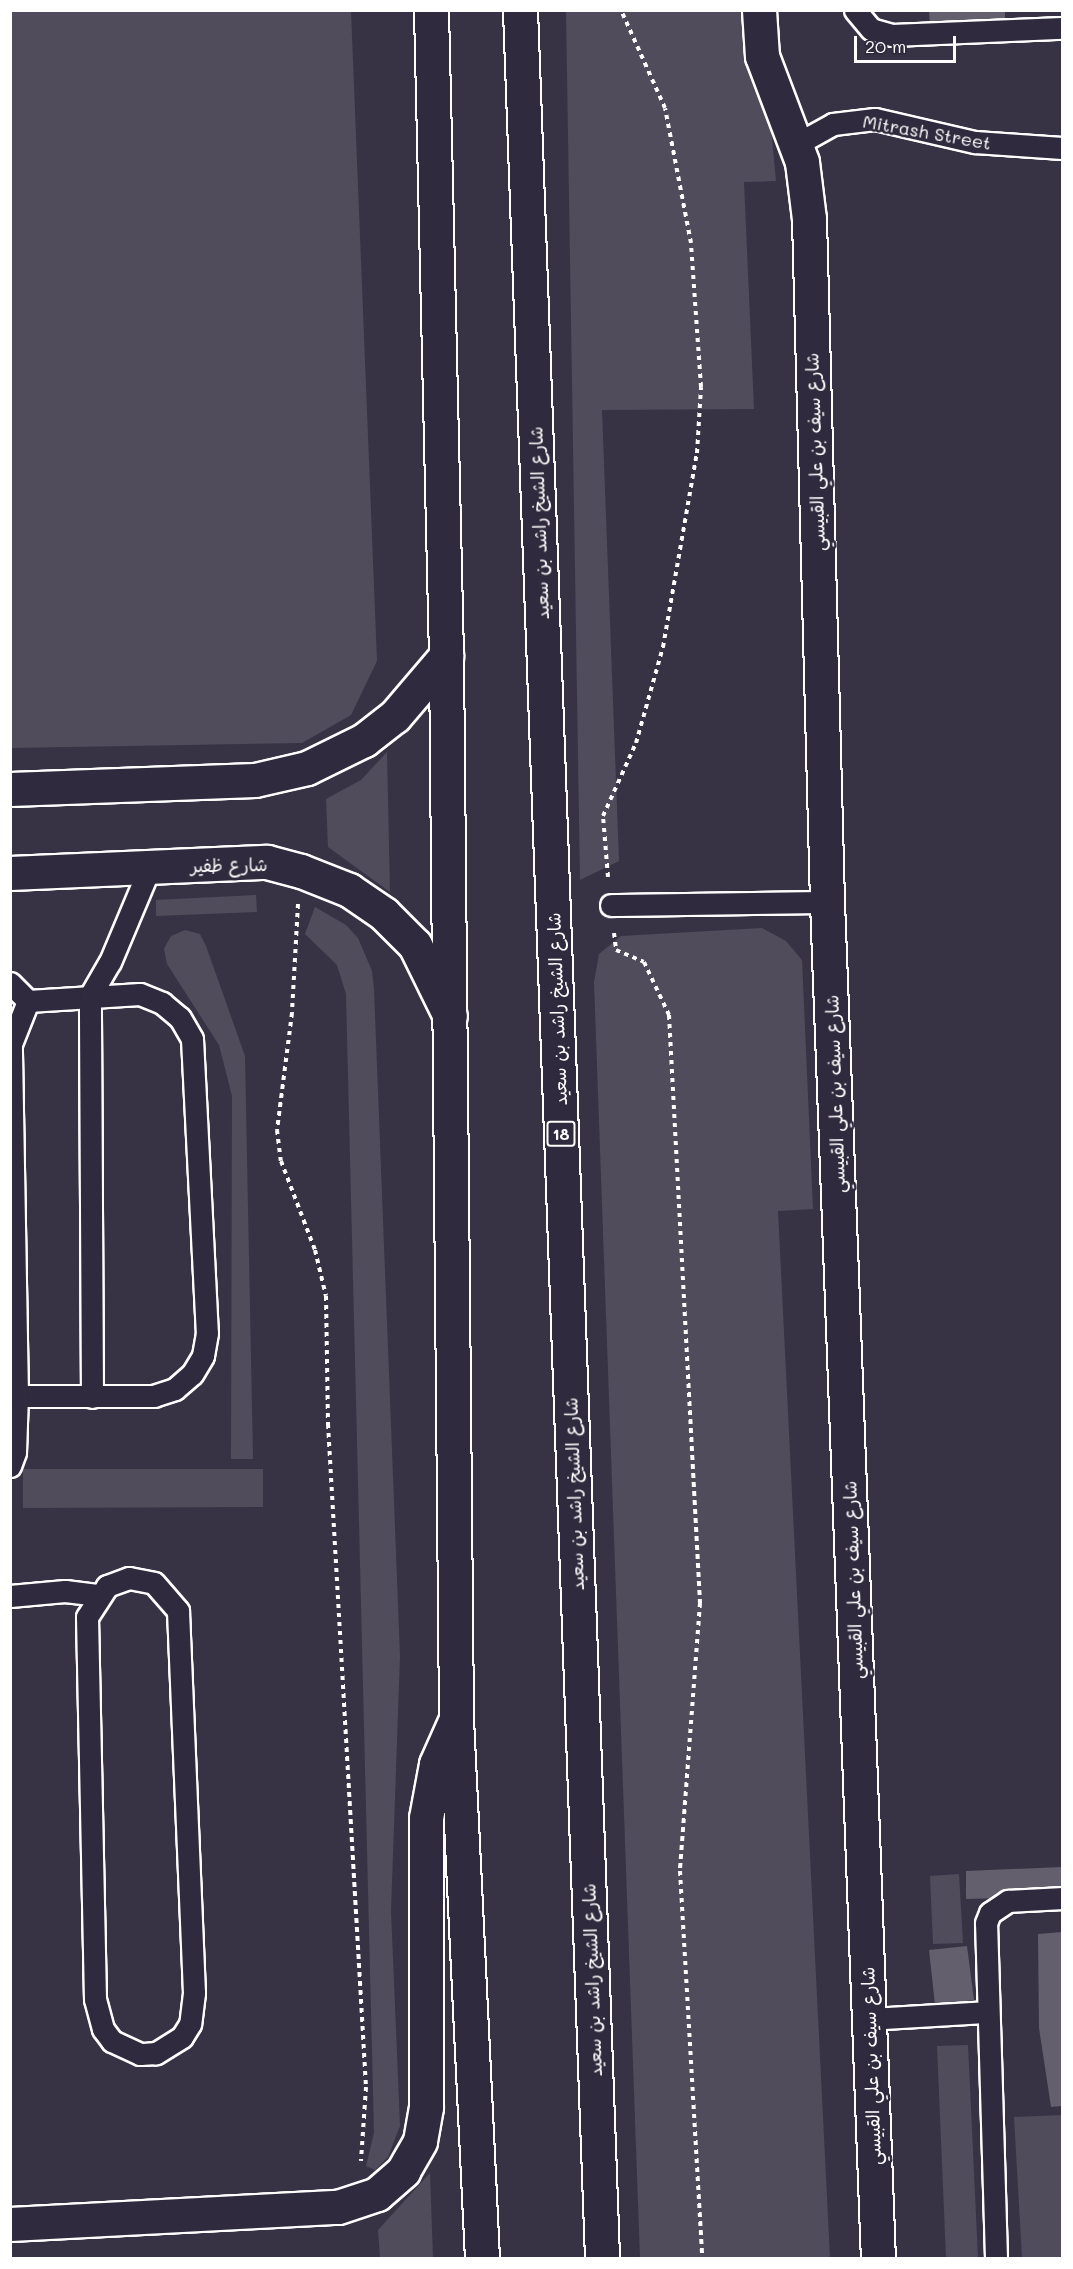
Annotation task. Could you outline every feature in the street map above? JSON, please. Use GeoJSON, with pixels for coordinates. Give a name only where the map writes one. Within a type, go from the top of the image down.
{"type":"FeatureCollection","features":[{"type":"Feature","properties":{"kind":"main road"},"geometry":{"type":"LineString","coordinates":[[431,10],[446,656],[456,1719],[482,2259]]}},
{"type":"Feature","properties":{"kind":"main road","name":"شارع الشيخ راشد بن سعيد"},"geometry":{"type":"LineString","coordinates":[[520,10],[602,2259]]}},
{"type":"Feature","properties":{"kind":"main road","name":"شارع سيف بن علي القبيسي"},"geometry":{"type":"LineString","coordinates":[[759,10],[769,82],[797,144],[808,219],[827,902],[878,2259]]}},
{"type":"Feature","properties":{"kind":"main road"},"geometry":{"type":"LineString","coordinates":[[10,789],[255,780],[307,768],[364,740],[396,716],[446,656]]}},
{"type":"Feature","properties":{"kind":"main road","name":"شارع ظفير"},"geometry":{"type":"LineString","coordinates":[[10,873],[267,861],[301,871],[349,890],[384,914],[415,945],[450,1017]]}},
{"type":"Feature","properties":{"kind":"main road"},"geometry":{"type":"LineString","coordinates":[[10,2224],[109,2223],[361,2202],[403,2171],[425,2124],[426,1818],[436,1764],[456,1719]]}},
{"type":"Feature","properties":{"kind":"main road"},"geometry":{"type":"LineString","coordinates":[[10,2241],[62,2236],[109,2223]]}},
{"type":"Feature","properties":{"kind":"lane"},"geometry":{"type":"LineString","coordinates":[[855,10],[862,21],[882,34],[1021,20],[1062,28]]}},
{"type":"Feature","properties":{"kind":"lane","name":"Mitrash Street"},"geometry":{"type":"LineString","coordinates":[[797,144],[833,124],[875,119],[975,142],[1062,148]]}},
{"type":"Feature","properties":{"kind":"lane"},"geometry":{"type":"LineString","coordinates":[[92,1397],[90,996],[110,962],[150,867]]}},
{"type":"Feature","properties":{"kind":"lane"},"geometry":{"type":"LineString","coordinates":[[611,905],[827,902]]}},
{"type":"Feature","properties":{"kind":"lane"},"geometry":{"type":"LineString","coordinates":[[10,1466],[15,1452],[17,1396],[11,1044],[17,993],[90,996],[140,994],[162,1003],[180,1018],[192,1039],[207,1334],[203,1356],[175,1389],[154,1396],[17,1396]]}},
{"type":"Feature","properties":{"kind":"lane"},"geometry":{"type":"LineString","coordinates":[[10,1596],[65,1591],[98,1595],[118,1581],[142,1578],[172,1599],[180,1623],[195,1993],[190,2024],[182,2037],[156,2053],[125,2050],[112,2041],[97,2015],[87,1629],[98,1595]]}},
{"type":"Feature","properties":{"kind":"lane"},"geometry":{"type":"LineString","coordinates":[[996,2259],[984,1934],[990,1913],[1008,1901],[1062,1898]]}},
{"type":"Feature","properties":{"kind":"lane"},"geometry":{"type":"LineString","coordinates":[[869,2019],[987,2012]]}},
{"type":"Feature","properties":{"kind":"path"},"geometry":{"type":"LineString","coordinates":[[621,10],[664,108],[691,243],[701,387],[697,453],[663,647],[636,743],[603,816],[616,950],[644,962],[669,1015],[700,1603],[680,1871],[702,2259]]}},
{"type":"Feature","properties":{"kind":"path"},"geometry":{"type":"LineString","coordinates":[[301,871],[292,1013],[277,1131],[281,1161],[315,1250],[326,1296],[328,1424],[366,2087],[357,2180],[361,2202]]}},
{"type":"Feature","properties":{"kind":"shaded area"},"geometry":{"type":"Polygon","coordinates":[[[10,11],[351,11],[377,661],[351,715],[302,743],[11,748],[10,11]]]}},
{"type":"Feature","properties":{"kind":"shaded area"},"geometry":{"type":"Polygon","coordinates":[[[566,11],[760,11],[776,181],[744,182],[754,409],[602,410],[619,861],[580,880],[566,11]]]}},
{"type":"Feature","properties":{"kind":"shaded area"},"geometry":{"type":"Polygon","coordinates":[[[387,752],[390,892],[328,847],[326,799],[361,780],[387,752]]]}},
{"type":"Feature","properties":{"kind":"shaded area"},"geometry":{"type":"Polygon","coordinates":[[[256,895],[257,912],[156,916],[156,900],[256,895]]]}},
{"type":"Feature","properties":{"kind":"shaded area"},"geometry":{"type":"Polygon","coordinates":[[[315,907],[346,925],[358,938],[372,971],[374,989],[400,1656],[391,1911],[400,2126],[388,2157],[375,2170],[366,2166],[374,2133],[346,994],[337,965],[305,934],[315,907]]]}},
{"type":"Feature","properties":{"kind":"shaded area"},"geometry":{"type":"Polygon","coordinates":[[[762,928],[786,941],[802,960],[813,1209],[778,1211],[830,2258],[640,2258],[594,982],[599,954],[621,936],[762,928]]]}},
{"type":"Feature","properties":{"kind":"shaded area"},"geometry":{"type":"Polygon","coordinates":[[[185,930],[200,934],[206,946],[245,1056],[253,1459],[231,1459],[232,1096],[219,1045],[167,964],[164,949],[171,936],[185,930]]]}},
{"type":"Feature","properties":{"kind":"shaded area"},"geometry":{"type":"Polygon","coordinates":[[[23,1469],[263,1469],[263,1507],[23,1508],[23,1469]]]}},
{"type":"Feature","properties":{"kind":"shaded area"},"geometry":{"type":"Polygon","coordinates":[[[959,1874],[963,1943],[933,1944],[930,1876],[959,1874]]]}},
{"type":"Feature","properties":{"kind":"shaded area"},"geometry":{"type":"Polygon","coordinates":[[[968,2045],[978,2258],[946,2258],[937,2046],[968,2045]]]}},
{"type":"Feature","properties":{"kind":"shaded area"},"geometry":{"type":"Polygon","coordinates":[[[1062,2115],[1062,2258],[1022,2258],[1014,2117],[1062,2115]]]}},
{"type":"Feature","properties":{"kind":"shaded area"},"geometry":{"type":"Polygon","coordinates":[[[430,2173],[433,2258],[380,2258],[378,2230],[430,2173]]]}},
{"type":"Feature","properties":{"kind":"building"},"geometry":{"type":"Polygon","coordinates":[[[929,10],[1005,10],[1005,23],[930,27],[929,10]]]}},
{"type":"Feature","properties":{"kind":"building"},"geometry":{"type":"Polygon","coordinates":[[[1062,1867],[1062,1896],[966,1899],[966,1871],[1062,1867]]]}},
{"type":"Feature","properties":{"kind":"building"},"geometry":{"type":"Polygon","coordinates":[[[1062,1932],[1062,2106],[1051,2107],[1039,2028],[1038,1934],[1062,1932]]]}},
{"type":"Feature","properties":{"kind":"building"},"geometry":{"type":"Polygon","coordinates":[[[967,1946],[974,2000],[935,2005],[929,1950],[967,1946]]]}}]}
